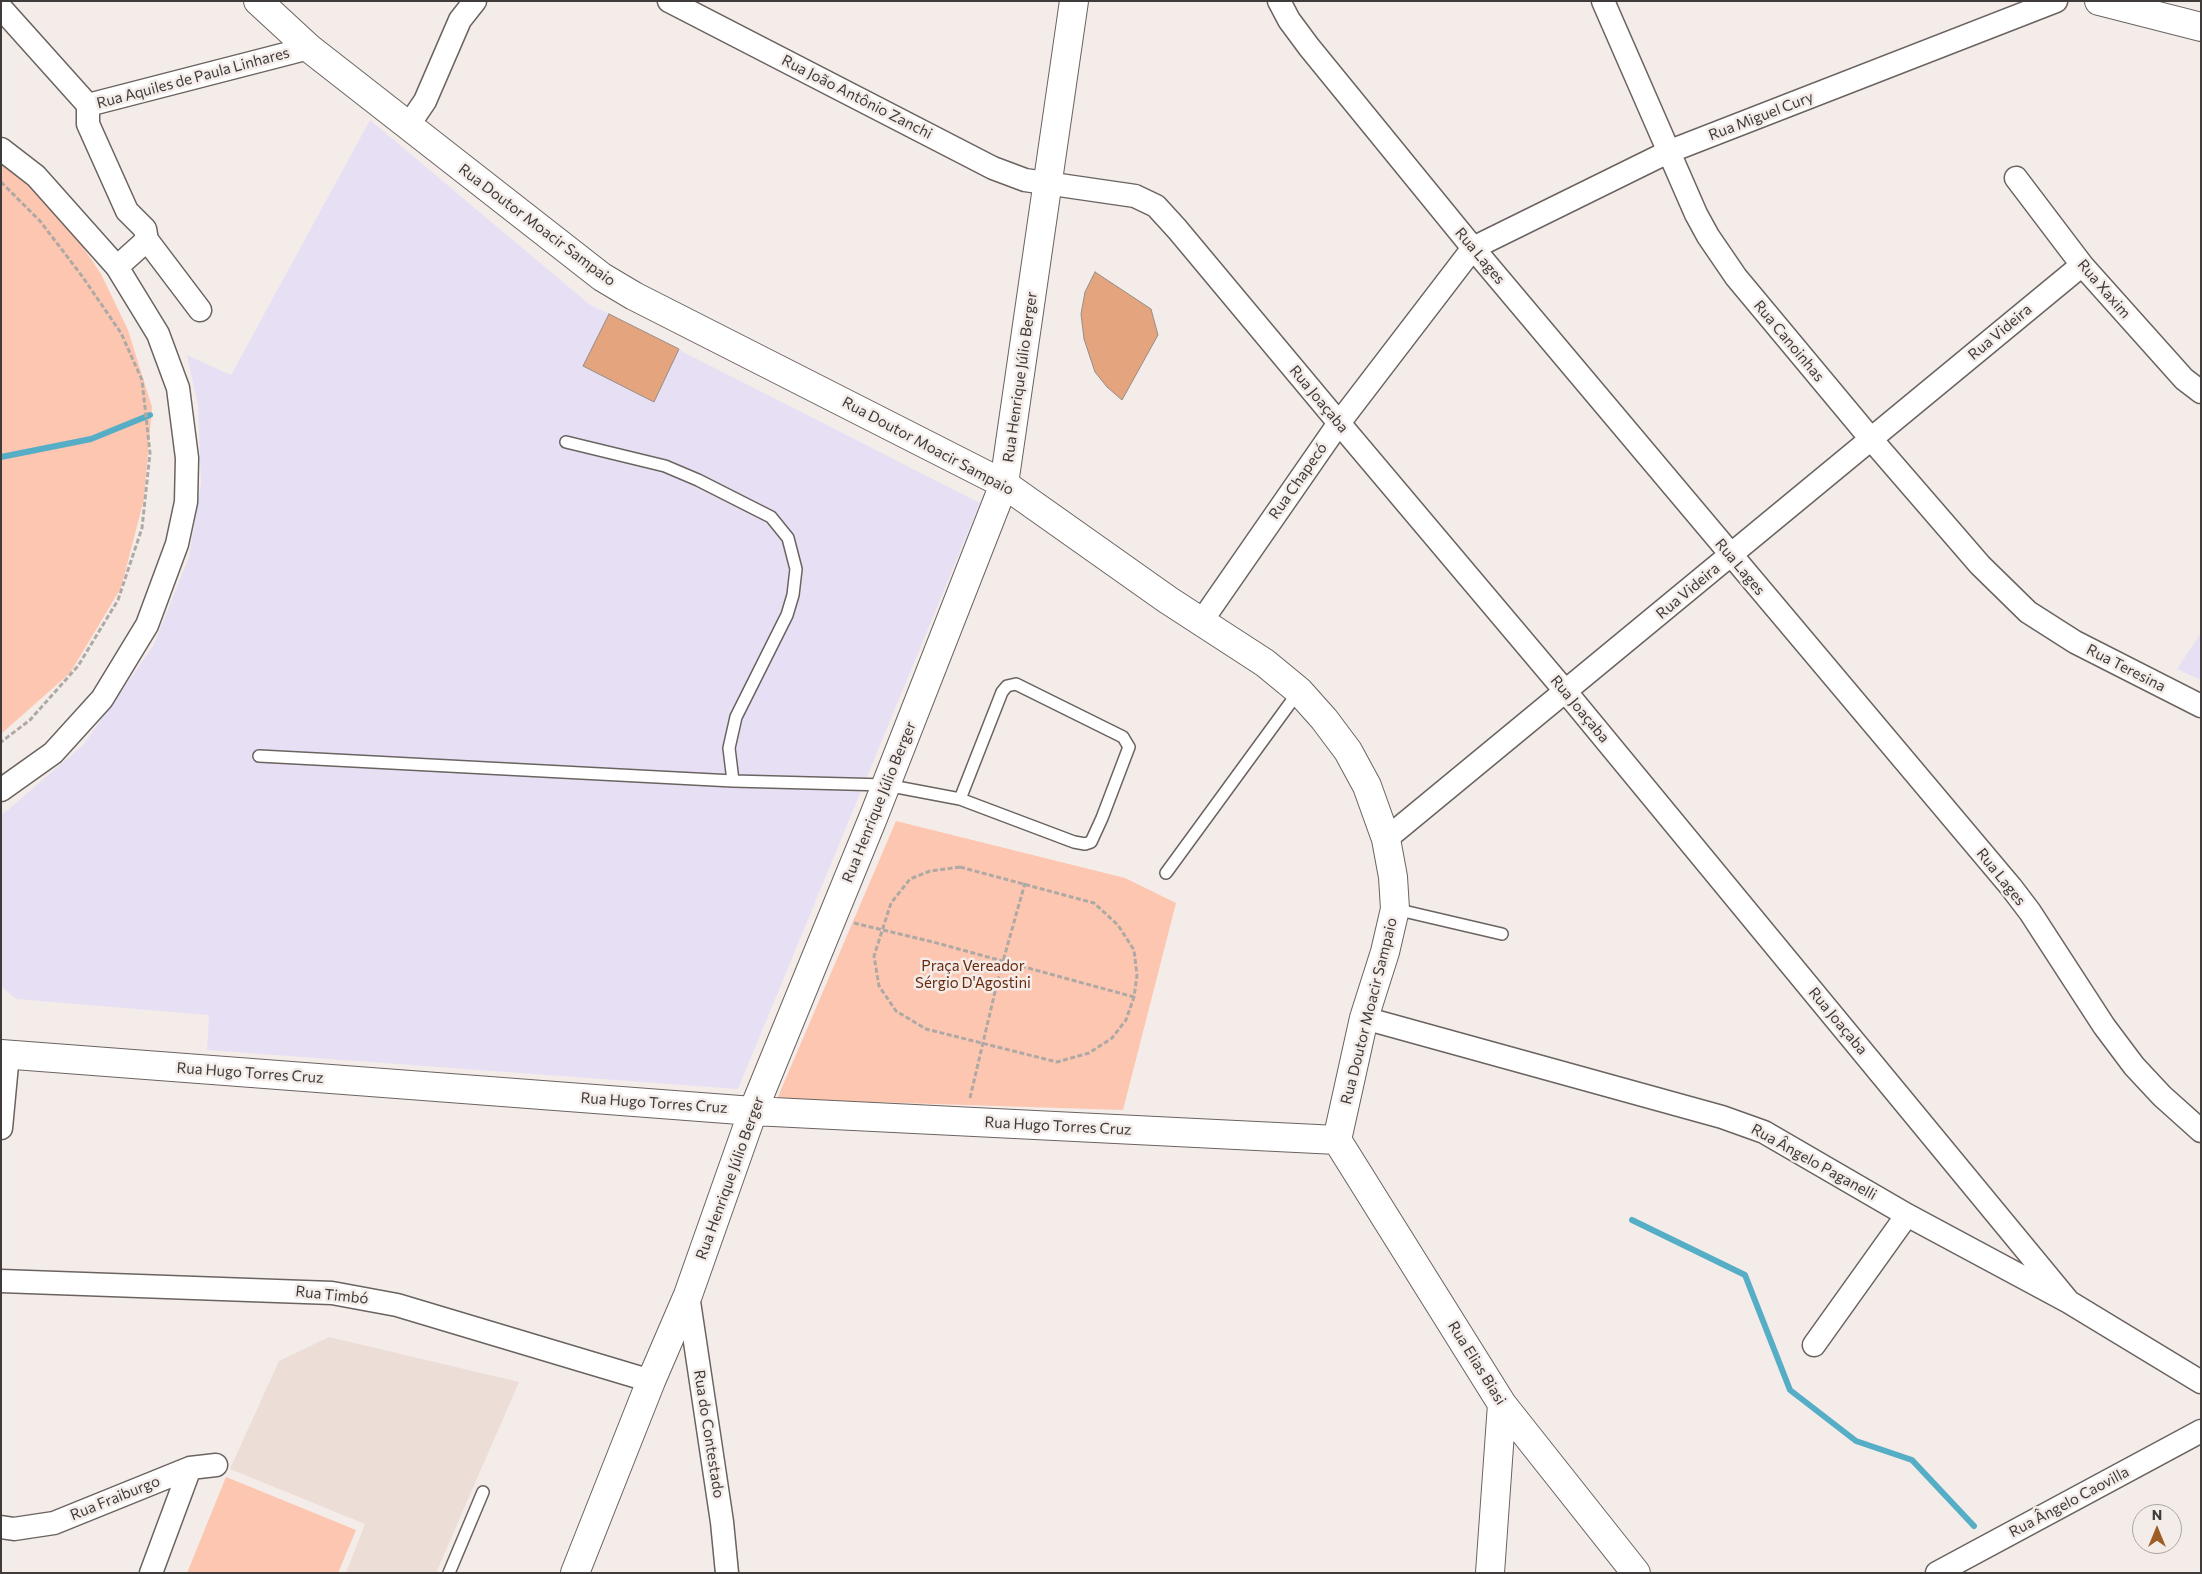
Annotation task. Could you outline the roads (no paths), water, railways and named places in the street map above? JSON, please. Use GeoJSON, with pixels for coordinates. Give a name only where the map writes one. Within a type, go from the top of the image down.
{"type":"FeatureCollection","features":[{"type":"Feature","properties":{"kind":"street","name":"Rua Doutor Moacir Sampaio"},"geometry":{"type":"LineString","coordinates":[[258,1],[309,48],[577,259],[626,292],[1004,484],[1168,600],[1265,663],[1299,691],[1324,719],[1348,751],[1367,786],[1386,839],[1393,877],[1395,908],[1385,952],[1364,1018],[1337,1140]]}},
{"type":"Feature","properties":{"kind":"street"},"geometry":{"type":"LineString","coordinates":[[408,126],[425,101],[460,20],[475,1]]}},
{"type":"Feature","properties":{"kind":"street","name":"Rua João Antônio Zanchi"},"geometry":{"type":"LineString","coordinates":[[669,1],[993,168],[1025,180],[1048,184]]}},
{"type":"Feature","properties":{"kind":"street","name":"Rua Henrique Júlio Berger"},"geometry":{"type":"LineString","coordinates":[[575,1573],[651,1381],[688,1295],[753,1111],[886,785],[1004,484],[1074,1]]}},
{"type":"Feature","properties":{"kind":"street","name":"Rua Lages"},"geometry":{"type":"LineString","coordinates":[[1279,1],[1289,20],[1309,47],[1473,248],[2011,887],[2030,912],[2094,1012],[2134,1066],[2162,1096],[2201,1131]]}},
{"type":"Feature","properties":{"kind":"street","name":"Rua Canoinhas"},"geometry":{"type":"LineString","coordinates":[[1603,1],[1696,214],[1720,255],[1736,277],[1871,439],[1980,566],[2028,612],[2051,628]]}},
{"type":"Feature","properties":{"kind":"street","name":"Rua Miguel Cury"},"geometry":{"type":"LineString","coordinates":[[1473,248],[1668,152],[2056,1]]}},
{"type":"Feature","properties":{"kind":"street"},"geometry":{"type":"LineString","coordinates":[[2099,1],[2201,27]]}},
{"type":"Feature","properties":{"kind":"street"},"geometry":{"type":"LineString","coordinates":[[2167,1],[2201,10]]}},
{"type":"Feature","properties":{"kind":"street","name":"Rua Aquiles de Paula Linhares"},"geometry":{"type":"LineString","coordinates":[[1,8],[88,105],[309,48]]}},
{"type":"Feature","properties":{"kind":"street"},"geometry":{"type":"LineString","coordinates":[[88,105],[88,124],[127,210],[145,229],[147,240],[200,310]]}},
{"type":"Feature","properties":{"kind":"street"},"geometry":{"type":"LineString","coordinates":[[1,148],[36,176],[117,267],[158,334],[178,388],[187,458],[186,502],[177,544],[147,625],[102,699],[53,753],[1,790]]}},
{"type":"Feature","properties":{"kind":"street","name":"Rua Xaxim"},"geometry":{"type":"LineString","coordinates":[[2016,178],[2082,265],[2184,379],[2201,392]]}},
{"type":"Feature","properties":{"kind":"street","name":"Rua Joaçaba"},"geometry":{"type":"LineString","coordinates":[[1048,184],[1135,196],[1156,206],[1178,229],[1566,692],[2069,1302]]}},
{"type":"Feature","properties":{"kind":"street"},"geometry":{"type":"LineString","coordinates":[[117,267],[147,240]]}},
{"type":"Feature","properties":{"kind":"street","name":"Rua Chapecó"},"geometry":{"type":"LineString","coordinates":[[1201,622],[1339,423],[1473,248]]}},
{"type":"Feature","properties":{"kind":"street","name":"Rua Videira"},"geometry":{"type":"LineString","coordinates":[[1386,839],[2082,265]]}},
{"type":"Feature","properties":{"kind":"street","name":"Rua Teresina"},"geometry":{"type":"LineString","coordinates":[[2051,628],[2201,706]]}},
{"type":"Feature","properties":{"kind":"street","name":"Rua Ângelo Paganelli"},"geometry":{"type":"LineString","coordinates":[[1364,1018],[1746,1124],[1764,1132],[1907,1215],[2069,1302],[2201,1382]]}},
{"type":"Feature","properties":{"kind":"street"},"geometry":{"type":"LineString","coordinates":[[1,1128],[5,1054]]}},
{"type":"Feature","properties":{"kind":"street","name":"Rua Hugo Torres Cruz"},"geometry":{"type":"LineString","coordinates":[[5,1054],[753,1111],[1337,1140]]}},
{"type":"Feature","properties":{"kind":"street","name":"Rua Elias Biasi"},"geometry":{"type":"LineString","coordinates":[[1337,1140],[1502,1404],[1636,1573]]}},
{"type":"Feature","properties":{"kind":"street"},"geometry":{"type":"LineString","coordinates":[[1814,1345],[1907,1215]]}},
{"type":"Feature","properties":{"kind":"street","name":"Rua Timbó"},"geometry":{"type":"LineString","coordinates":[[1,1281],[340,1294],[397,1305],[651,1381]]}},
{"type":"Feature","properties":{"kind":"street","name":"Rua do Contestado"},"geometry":{"type":"LineString","coordinates":[[688,1295],[722,1522],[727,1573]]}},
{"type":"Feature","properties":{"kind":"street"},"geometry":{"type":"LineString","coordinates":[[1490,1573],[1502,1404]]}},
{"type":"Feature","properties":{"kind":"street","name":"Rua Ângelo Caovilla"},"geometry":{"type":"LineString","coordinates":[[1937,1573],[2201,1431]]}},
{"type":"Feature","properties":{"kind":"street","name":"Rua Fraiburgo"},"geometry":{"type":"LineString","coordinates":[[8,1528],[54,1523],[190,1468],[216,1465]]}},
{"type":"Feature","properties":{"kind":"street"},"geometry":{"type":"LineString","coordinates":[[151,1573],[190,1468]]}},
{"type":"Feature","properties":{"kind":"lane"},"geometry":{"type":"LineString","coordinates":[[566,442],[665,466],[772,517],[788,538],[796,569],[788,615],[736,717],[729,748],[733,781]]}},
{"type":"Feature","properties":{"kind":"lane"},"geometry":{"type":"LineString","coordinates":[[258,756],[733,781],[886,785],[960,799],[1074,842],[1085,844],[1091,842],[1102,818],[1128,747],[1123,737],[1114,732],[1016,684],[1007,686],[1002,692],[960,799]]}},
{"type":"Feature","properties":{"kind":"lane"},"geometry":{"type":"LineString","coordinates":[[1166,873],[1299,691]]}},
{"type":"Feature","properties":{"kind":"lane"},"geometry":{"type":"LineString","coordinates":[[1395,908],[1502,934]]}},
{"type":"Feature","properties":{"kind":"lane"},"geometry":{"type":"LineString","coordinates":[[449,1573],[483,1492]]}},
{"type":"Feature","properties":{"kind":"waterway"},"geometry":{"type":"LineString","coordinates":[[1,457],[91,439],[150,415]]}},
{"type":"Feature","properties":{"kind":"waterway"},"geometry":{"type":"LineString","coordinates":[[1632,1220],[1745,1275],[1790,1390],[1856,1441],[1912,1460],[1974,1526]]}},
{"type":"Feature","properties":{"kind":"park label","name":"Praça Vereador Sérgio D'Agostini"},"geometry":{"type":"Point","coordinates":[973,974]}}]}
